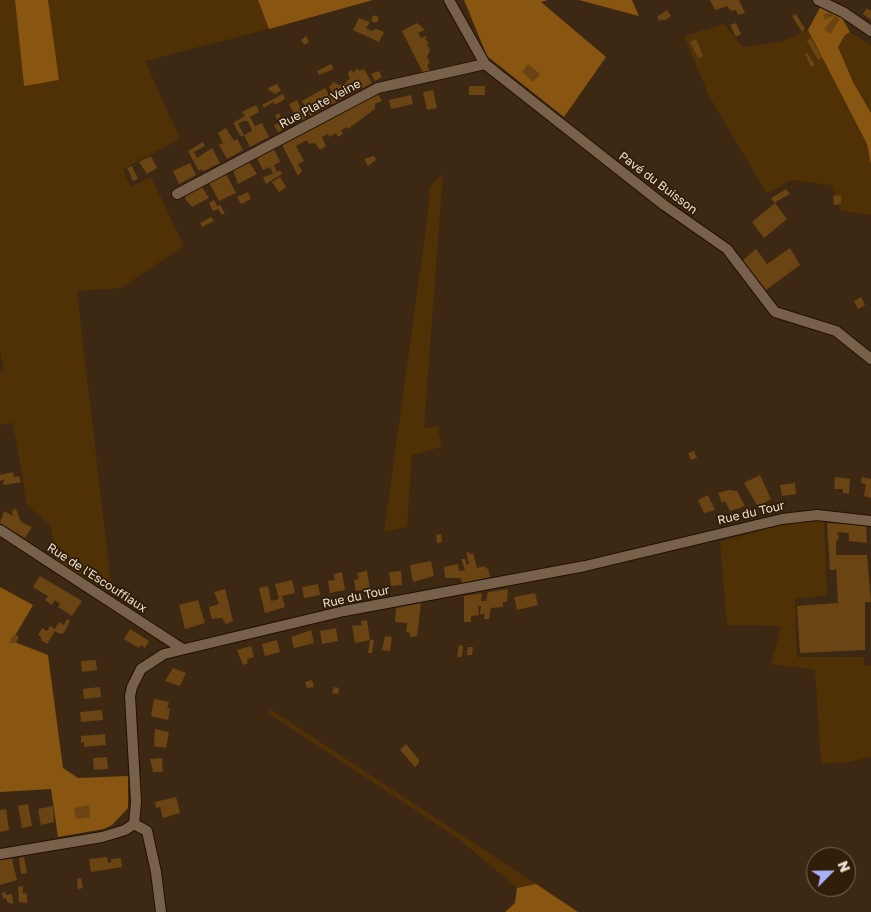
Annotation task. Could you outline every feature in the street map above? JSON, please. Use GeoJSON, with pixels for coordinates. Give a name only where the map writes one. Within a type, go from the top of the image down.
{"type":"FeatureCollection","features":[{"type":"Feature","properties":{"kind":"street","name":"Pavé du Buisson"},"geometry":{"type":"LineString","coordinates":[[449,0],[485,64],[664,205],[727,249],[776,312],[836,331],[871,359]]}},
{"type":"Feature","properties":{"kind":"street"},"geometry":{"type":"LineString","coordinates":[[818,0],[843,12],[871,30]]}},
{"type":"Feature","properties":{"kind":"street","name":"Rue Plate Veine"},"geometry":{"type":"LineString","coordinates":[[177,194],[378,88],[485,64]]}},
{"type":"Feature","properties":{"kind":"street","name":"Rue du Tour"},"geometry":{"type":"LineString","coordinates":[[134,824],[136,802],[130,696],[132,687],[141,669],[148,662],[180,648],[344,611],[538,577],[801,515],[837,515],[871,521]]}},
{"type":"Feature","properties":{"kind":"street","name":"Rue de l'Escouffiaux"},"geometry":{"type":"LineString","coordinates":[[0,530],[180,648]]}},
{"type":"Feature","properties":{"kind":"street"},"geometry":{"type":"LineString","coordinates":[[0,854],[102,837],[125,830],[134,824],[147,831],[156,872],[161,912]]}},
{"type":"Feature","properties":{"kind":"shaded area"},"geometry":{"type":"Polygon","coordinates":[[[0,0],[15,0],[24,85],[59,80],[48,0],[258,0],[269,29],[145,61],[180,139],[123,169],[131,187],[151,177],[184,246],[121,288],[77,291],[112,593],[56,562],[51,526],[27,505],[13,423],[0,425],[0,372],[4,371],[0,352],[0,0]]]}},
{"type":"Feature","properties":{"kind":"shaded area"},"geometry":{"type":"Polygon","coordinates":[[[15,0],[48,0],[59,80],[24,86],[15,0]]]}},
{"type":"Feature","properties":{"kind":"shaded area"},"geometry":{"type":"Polygon","coordinates":[[[258,0],[373,0],[269,29],[258,0]]]}},
{"type":"Feature","properties":{"kind":"shaded area"},"geometry":{"type":"Polygon","coordinates":[[[464,0],[548,0],[541,2],[606,57],[564,117],[487,56],[464,0]]]}},
{"type":"Feature","properties":{"kind":"shaded area"},"geometry":{"type":"Polygon","coordinates":[[[579,0],[632,0],[639,16],[631,14],[579,0]]]}},
{"type":"Feature","properties":{"kind":"shaded area"},"geometry":{"type":"Polygon","coordinates":[[[823,2],[845,11],[842,18],[850,32],[845,35],[838,47],[853,82],[871,113],[871,164],[867,144],[808,30],[823,2]]]}},
{"type":"Feature","properties":{"kind":"shaded area"},"geometry":{"type":"Polygon","coordinates":[[[724,24],[743,47],[781,42],[808,30],[867,144],[871,164],[871,215],[841,211],[831,185],[791,180],[767,194],[709,96],[684,36],[724,24]]]}},
{"type":"Feature","properties":{"kind":"shaded area"},"geometry":{"type":"Polygon","coordinates":[[[850,32],[871,45],[871,113],[853,82],[838,47],[845,35],[850,32]]]}},
{"type":"Feature","properties":{"kind":"shaded area"},"geometry":{"type":"Polygon","coordinates":[[[443,173],[424,428],[439,426],[438,434],[442,447],[412,455],[407,527],[384,532],[428,214],[430,187],[443,173]]]}},
{"type":"Feature","properties":{"kind":"shaded area"},"geometry":{"type":"Polygon","coordinates":[[[824,518],[827,595],[795,599],[797,657],[864,657],[864,666],[871,665],[871,757],[848,762],[821,764],[815,670],[771,664],[781,626],[727,625],[720,542],[798,520],[824,518]]]}},
{"type":"Feature","properties":{"kind":"shaded area"},"geometry":{"type":"Polygon","coordinates":[[[0,587],[33,605],[12,641],[48,655],[63,768],[78,778],[128,776],[128,808],[112,825],[104,829],[58,837],[51,789],[0,792],[0,587]]]}},
{"type":"Feature","properties":{"kind":"shaded area"},"geometry":{"type":"Polygon","coordinates":[[[270,709],[536,884],[517,888],[459,839],[268,713],[270,709]]]}},
{"type":"Feature","properties":{"kind":"shaded area"},"geometry":{"type":"Polygon","coordinates":[[[536,884],[578,912],[505,912],[515,903],[517,888],[536,884]]]}},
{"type":"Feature","properties":{"kind":"building"},"geometry":{"type":"Polygon","coordinates":[[[710,0],[739,0],[745,13],[738,15],[736,10],[731,11],[727,6],[715,10],[710,0]]]}},
{"type":"Feature","properties":{"kind":"building"},"geometry":{"type":"Polygon","coordinates":[[[867,8],[870,11],[871,9],[871,20],[863,14],[867,8]]]}},
{"type":"Feature","properties":{"kind":"building"},"geometry":{"type":"Polygon","coordinates":[[[667,10],[671,16],[664,21],[662,19],[660,21],[657,17],[667,10]]]}},
{"type":"Feature","properties":{"kind":"building"},"geometry":{"type":"Polygon","coordinates":[[[831,12],[833,16],[825,20],[823,15],[831,12]]]}},
{"type":"Feature","properties":{"kind":"building"},"geometry":{"type":"Polygon","coordinates":[[[796,14],[805,29],[802,32],[792,16],[796,14]]]}},
{"type":"Feature","properties":{"kind":"building"},"geometry":{"type":"Polygon","coordinates":[[[375,15],[379,19],[375,23],[371,19],[375,15]]]}},
{"type":"Feature","properties":{"kind":"building"},"geometry":{"type":"Polygon","coordinates":[[[835,15],[840,19],[830,34],[824,30],[835,15]]]}},
{"type":"Feature","properties":{"kind":"building"},"geometry":{"type":"Polygon","coordinates":[[[359,18],[370,22],[366,28],[371,31],[377,29],[384,32],[379,42],[353,30],[359,18]]]}},
{"type":"Feature","properties":{"kind":"building"},"geometry":{"type":"Polygon","coordinates":[[[417,23],[425,30],[418,33],[421,38],[427,36],[425,39],[429,43],[427,44],[430,50],[427,57],[430,63],[427,64],[430,72],[424,75],[402,31],[417,23]]]}},
{"type":"Feature","properties":{"kind":"building"},"geometry":{"type":"Polygon","coordinates":[[[736,23],[741,34],[736,37],[730,25],[736,23]]]}},
{"type":"Feature","properties":{"kind":"building"},"geometry":{"type":"Polygon","coordinates":[[[306,36],[309,42],[304,45],[301,40],[306,36]]]}},
{"type":"Feature","properties":{"kind":"building"},"geometry":{"type":"Polygon","coordinates":[[[811,38],[822,58],[818,60],[807,41],[811,38]]]}},
{"type":"Feature","properties":{"kind":"building"},"geometry":{"type":"Polygon","coordinates":[[[696,39],[703,56],[698,58],[690,42],[696,39]]]}},
{"type":"Feature","properties":{"kind":"building"},"geometry":{"type":"Polygon","coordinates":[[[807,53],[815,65],[811,67],[805,54],[807,53]]]}},
{"type":"Feature","properties":{"kind":"building"},"geometry":{"type":"Polygon","coordinates":[[[331,64],[334,69],[319,75],[317,71],[331,64]]]}},
{"type":"Feature","properties":{"kind":"building"},"geometry":{"type":"Polygon","coordinates":[[[528,64],[540,74],[533,82],[522,72],[528,64]]]}},
{"type":"Feature","properties":{"kind":"building"},"geometry":{"type":"Polygon","coordinates":[[[357,68],[359,71],[364,69],[372,83],[310,116],[302,101],[325,88],[329,94],[332,92],[329,87],[334,82],[339,85],[347,83],[346,81],[350,79],[349,71],[352,70],[353,73],[357,68]]]}},
{"type":"Feature","properties":{"kind":"building"},"geometry":{"type":"Polygon","coordinates":[[[379,71],[382,77],[375,81],[371,74],[379,71]]]}},
{"type":"Feature","properties":{"kind":"building"},"geometry":{"type":"Polygon","coordinates":[[[277,84],[281,91],[274,94],[272,91],[270,92],[268,88],[277,84]]]}},
{"type":"Feature","properties":{"kind":"building"},"geometry":{"type":"Polygon","coordinates":[[[469,86],[485,86],[485,95],[469,95],[469,86]]]}},
{"type":"Feature","properties":{"kind":"building"},"geometry":{"type":"Polygon","coordinates":[[[433,90],[437,108],[427,110],[423,92],[433,90]]]}},
{"type":"Feature","properties":{"kind":"building"},"geometry":{"type":"Polygon","coordinates":[[[283,94],[285,98],[282,101],[274,105],[273,102],[264,108],[262,105],[283,94]]]}},
{"type":"Feature","properties":{"kind":"building"},"geometry":{"type":"Polygon","coordinates":[[[378,94],[382,101],[375,104],[375,109],[348,129],[347,127],[341,130],[343,134],[338,137],[336,133],[329,137],[328,134],[322,137],[326,146],[320,150],[315,143],[309,144],[307,140],[296,146],[304,161],[298,164],[302,171],[298,176],[282,145],[378,94]]]}},
{"type":"Feature","properties":{"kind":"building"},"geometry":{"type":"Polygon","coordinates":[[[411,95],[413,104],[391,109],[389,100],[411,95]]]}},
{"type":"Feature","properties":{"kind":"building"},"geometry":{"type":"Polygon","coordinates":[[[297,100],[306,118],[298,122],[289,104],[297,100]]]}},
{"type":"Feature","properties":{"kind":"building"},"geometry":{"type":"Polygon","coordinates":[[[256,105],[259,112],[250,117],[255,126],[262,123],[269,137],[250,147],[244,135],[241,137],[233,123],[245,116],[242,112],[256,105]],[[248,121],[238,124],[244,135],[252,131],[248,121]]]}},
{"type":"Feature","properties":{"kind":"building"},"geometry":{"type":"Polygon","coordinates":[[[279,113],[286,128],[278,132],[274,125],[279,123],[275,115],[279,113]]]}},
{"type":"Feature","properties":{"kind":"building"},"geometry":{"type":"Polygon","coordinates":[[[226,128],[234,141],[237,139],[243,150],[227,159],[219,145],[223,143],[218,133],[226,128]]]}},
{"type":"Feature","properties":{"kind":"building"},"geometry":{"type":"Polygon","coordinates":[[[203,142],[205,146],[194,152],[197,158],[212,148],[220,163],[199,171],[188,151],[203,142]]]}},
{"type":"Feature","properties":{"kind":"building"},"geometry":{"type":"Polygon","coordinates":[[[274,149],[280,162],[274,165],[277,172],[280,170],[282,174],[266,184],[263,177],[273,174],[270,167],[263,170],[256,157],[274,149]]]}},
{"type":"Feature","properties":{"kind":"building"},"geometry":{"type":"Polygon","coordinates":[[[151,156],[157,168],[147,174],[139,162],[151,156]]]}},
{"type":"Feature","properties":{"kind":"building"},"geometry":{"type":"Polygon","coordinates":[[[374,156],[376,160],[368,166],[364,159],[374,156]]]}},
{"type":"Feature","properties":{"kind":"building"},"geometry":{"type":"Polygon","coordinates":[[[249,162],[257,174],[238,184],[233,170],[249,162]]]}},
{"type":"Feature","properties":{"kind":"building"},"geometry":{"type":"Polygon","coordinates":[[[190,163],[196,175],[179,184],[173,171],[190,163]]]}},
{"type":"Feature","properties":{"kind":"building"},"geometry":{"type":"Polygon","coordinates":[[[132,166],[138,179],[133,181],[127,168],[132,166]]]}},
{"type":"Feature","properties":{"kind":"building"},"geometry":{"type":"Polygon","coordinates":[[[226,174],[236,193],[219,201],[209,182],[226,174]]]}},
{"type":"Feature","properties":{"kind":"building"},"geometry":{"type":"Polygon","coordinates":[[[280,177],[286,187],[279,192],[272,182],[280,177]]]}},
{"type":"Feature","properties":{"kind":"building"},"geometry":{"type":"Polygon","coordinates":[[[202,187],[209,198],[192,207],[185,199],[186,195],[202,187]]]}},
{"type":"Feature","properties":{"kind":"building"},"geometry":{"type":"Polygon","coordinates":[[[786,189],[790,194],[774,203],[771,198],[786,189]]]}},
{"type":"Feature","properties":{"kind":"building"},"geometry":{"type":"Polygon","coordinates":[[[248,192],[251,199],[241,204],[237,197],[248,192]]]}},
{"type":"Feature","properties":{"kind":"building"},"geometry":{"type":"Polygon","coordinates":[[[841,195],[841,204],[834,205],[833,196],[841,195]]]}},
{"type":"Feature","properties":{"kind":"building"},"geometry":{"type":"Polygon","coordinates":[[[214,200],[217,206],[220,205],[225,213],[222,215],[218,209],[213,211],[209,203],[214,200]]]}},
{"type":"Feature","properties":{"kind":"building"},"geometry":{"type":"Polygon","coordinates":[[[775,203],[787,219],[764,238],[752,222],[775,203]]]}},
{"type":"Feature","properties":{"kind":"building"},"geometry":{"type":"Polygon","coordinates":[[[211,217],[214,221],[202,227],[200,223],[211,217]]]}},
{"type":"Feature","properties":{"kind":"building"},"geometry":{"type":"Polygon","coordinates":[[[790,248],[800,265],[766,290],[742,261],[756,249],[767,264],[790,248]]]}},
{"type":"Feature","properties":{"kind":"building"},"geometry":{"type":"Polygon","coordinates":[[[861,297],[865,305],[858,309],[854,301],[861,297]]]}},
{"type":"Feature","properties":{"kind":"building"},"geometry":{"type":"Polygon","coordinates":[[[694,451],[697,458],[691,460],[688,453],[694,451]]]}},
{"type":"Feature","properties":{"kind":"building"},"geometry":{"type":"Polygon","coordinates":[[[13,472],[14,477],[19,476],[21,482],[4,485],[5,479],[0,481],[0,475],[13,472]]]}},
{"type":"Feature","properties":{"kind":"building"},"geometry":{"type":"Polygon","coordinates":[[[760,475],[771,499],[758,507],[744,483],[760,475]]]}},
{"type":"Feature","properties":{"kind":"building"},"geometry":{"type":"Polygon","coordinates":[[[835,477],[850,479],[849,494],[843,493],[843,489],[834,489],[835,477]]]}},
{"type":"Feature","properties":{"kind":"building"},"geometry":{"type":"Polygon","coordinates":[[[862,477],[871,479],[871,498],[864,496],[866,484],[861,483],[862,477]]]}},
{"type":"Feature","properties":{"kind":"building"},"geometry":{"type":"Polygon","coordinates":[[[795,483],[796,494],[782,496],[780,485],[795,483]]]}},
{"type":"Feature","properties":{"kind":"building"},"geometry":{"type":"Polygon","coordinates":[[[729,490],[737,491],[745,506],[730,511],[725,501],[722,503],[718,493],[729,490]]]}},
{"type":"Feature","properties":{"kind":"building"},"geometry":{"type":"Polygon","coordinates":[[[708,495],[715,510],[704,513],[698,500],[708,495]]]}},
{"type":"Feature","properties":{"kind":"building"},"geometry":{"type":"Polygon","coordinates":[[[16,509],[21,522],[32,527],[25,538],[0,523],[4,511],[13,516],[12,510],[16,509]]]}},
{"type":"Feature","properties":{"kind":"building"},"geometry":{"type":"Polygon","coordinates":[[[827,523],[866,525],[867,543],[849,541],[849,533],[837,532],[839,537],[836,542],[836,555],[867,555],[871,602],[865,602],[865,650],[800,653],[797,606],[838,603],[836,567],[835,570],[830,570],[827,523]]]}},
{"type":"Feature","properties":{"kind":"building"},"geometry":{"type":"Polygon","coordinates":[[[441,534],[442,542],[437,543],[436,535],[441,534]]]}},
{"type":"Feature","properties":{"kind":"building"},"geometry":{"type":"Polygon","coordinates":[[[469,552],[470,554],[473,553],[477,568],[485,566],[486,569],[488,568],[490,577],[462,583],[461,578],[445,578],[444,567],[458,564],[459,571],[465,570],[461,559],[465,559],[467,565],[469,564],[466,553],[469,552]]]}},
{"type":"Feature","properties":{"kind":"building"},"geometry":{"type":"Polygon","coordinates":[[[431,561],[434,576],[413,582],[410,565],[431,561]]]}},
{"type":"Feature","properties":{"kind":"building"},"geometry":{"type":"Polygon","coordinates":[[[367,571],[370,589],[356,591],[354,580],[359,579],[357,573],[367,571]]]}},
{"type":"Feature","properties":{"kind":"building"},"geometry":{"type":"Polygon","coordinates":[[[401,571],[402,585],[391,586],[389,572],[401,571]]]}},
{"type":"Feature","properties":{"kind":"building"},"geometry":{"type":"Polygon","coordinates":[[[342,572],[345,590],[330,593],[328,581],[335,580],[334,574],[342,572]]]}},
{"type":"Feature","properties":{"kind":"building"},"geometry":{"type":"Polygon","coordinates":[[[40,576],[82,601],[72,616],[58,607],[60,604],[55,600],[52,605],[45,600],[48,596],[33,587],[40,576]]]}},
{"type":"Feature","properties":{"kind":"building"},"geometry":{"type":"Polygon","coordinates":[[[292,580],[295,593],[282,596],[285,607],[265,613],[259,588],[268,586],[271,601],[279,599],[275,584],[292,580]]]}},
{"type":"Feature","properties":{"kind":"building"},"geometry":{"type":"Polygon","coordinates":[[[318,584],[320,595],[304,598],[302,587],[318,584]]]}},
{"type":"Feature","properties":{"kind":"building"},"geometry":{"type":"Polygon","coordinates":[[[225,589],[233,621],[226,624],[222,618],[212,619],[209,607],[219,604],[214,592],[225,589]]]}},
{"type":"Feature","properties":{"kind":"building"},"geometry":{"type":"Polygon","coordinates":[[[508,589],[507,602],[503,602],[503,607],[491,608],[489,619],[484,619],[485,614],[480,614],[481,606],[478,606],[479,615],[471,616],[471,622],[464,622],[464,596],[482,593],[481,601],[486,601],[488,592],[508,589]]]}},
{"type":"Feature","properties":{"kind":"building"},"geometry":{"type":"Polygon","coordinates":[[[535,593],[538,605],[517,610],[514,597],[535,593]]]}},
{"type":"Feature","properties":{"kind":"building"},"geometry":{"type":"Polygon","coordinates":[[[198,600],[205,623],[185,629],[179,605],[198,600]]]}},
{"type":"Feature","properties":{"kind":"building"},"geometry":{"type":"Polygon","coordinates":[[[421,603],[417,636],[410,637],[410,633],[406,632],[407,623],[395,622],[396,608],[421,603]]]}},
{"type":"Feature","properties":{"kind":"building"},"geometry":{"type":"Polygon","coordinates":[[[67,619],[70,621],[64,633],[60,634],[55,631],[47,644],[41,640],[42,638],[38,635],[42,628],[47,631],[50,626],[55,629],[59,622],[64,625],[67,619]]]}},
{"type":"Feature","properties":{"kind":"building"},"geometry":{"type":"Polygon","coordinates":[[[367,620],[370,640],[355,643],[352,626],[362,625],[361,621],[367,620]]]}},
{"type":"Feature","properties":{"kind":"building"},"geometry":{"type":"Polygon","coordinates":[[[336,628],[338,641],[322,644],[320,631],[336,628]]]}},
{"type":"Feature","properties":{"kind":"building"},"geometry":{"type":"Polygon","coordinates":[[[130,629],[149,641],[145,648],[141,645],[139,648],[124,639],[130,629]]]}},
{"type":"Feature","properties":{"kind":"building"},"geometry":{"type":"Polygon","coordinates":[[[311,630],[314,643],[294,648],[291,637],[311,630]]]}},
{"type":"Feature","properties":{"kind":"building"},"geometry":{"type":"Polygon","coordinates":[[[14,634],[19,637],[16,643],[9,643],[14,634]]]}},
{"type":"Feature","properties":{"kind":"building"},"geometry":{"type":"Polygon","coordinates":[[[385,636],[392,637],[390,651],[382,650],[385,636]]]}},
{"type":"Feature","properties":{"kind":"building"},"geometry":{"type":"Polygon","coordinates":[[[277,640],[280,652],[265,656],[262,644],[277,640]]]}},
{"type":"Feature","properties":{"kind":"building"},"geometry":{"type":"Polygon","coordinates":[[[370,640],[374,640],[372,653],[368,653],[370,640]]]}},
{"type":"Feature","properties":{"kind":"building"},"geometry":{"type":"Polygon","coordinates":[[[459,645],[463,646],[462,656],[457,657],[459,645]]]}},
{"type":"Feature","properties":{"kind":"building"},"geometry":{"type":"Polygon","coordinates":[[[251,646],[254,657],[247,659],[248,663],[243,665],[237,650],[251,646]]]}},
{"type":"Feature","properties":{"kind":"building"},"geometry":{"type":"Polygon","coordinates":[[[468,647],[473,647],[472,655],[467,655],[468,647]]]}},
{"type":"Feature","properties":{"kind":"building"},"geometry":{"type":"Polygon","coordinates":[[[96,660],[97,670],[82,672],[81,661],[96,660]]]}},
{"type":"Feature","properties":{"kind":"building"},"geometry":{"type":"Polygon","coordinates":[[[173,668],[186,673],[180,686],[165,681],[173,668]]]}},
{"type":"Feature","properties":{"kind":"building"},"geometry":{"type":"Polygon","coordinates":[[[312,680],[314,687],[307,688],[305,682],[312,680]]]}},
{"type":"Feature","properties":{"kind":"building"},"geometry":{"type":"Polygon","coordinates":[[[100,687],[101,697],[84,699],[83,689],[100,687]]]}},
{"type":"Feature","properties":{"kind":"building"},"geometry":{"type":"Polygon","coordinates":[[[334,687],[339,688],[338,694],[332,693],[334,687]]]}},
{"type":"Feature","properties":{"kind":"building"},"geometry":{"type":"Polygon","coordinates":[[[154,699],[169,702],[167,708],[170,709],[168,720],[151,716],[154,699]]]}},
{"type":"Feature","properties":{"kind":"building"},"geometry":{"type":"Polygon","coordinates":[[[102,710],[103,720],[81,722],[80,712],[102,710]]]}},
{"type":"Feature","properties":{"kind":"building"},"geometry":{"type":"Polygon","coordinates":[[[155,729],[169,732],[166,748],[154,746],[155,729]]]}},
{"type":"Feature","properties":{"kind":"building"},"geometry":{"type":"Polygon","coordinates":[[[105,734],[106,745],[84,747],[84,742],[81,743],[81,736],[105,734]]]}},
{"type":"Feature","properties":{"kind":"building"},"geometry":{"type":"Polygon","coordinates":[[[406,744],[419,760],[415,767],[400,750],[406,744]]]}},
{"type":"Feature","properties":{"kind":"building"},"geometry":{"type":"Polygon","coordinates":[[[107,757],[108,769],[94,770],[93,758],[107,757]]]}},
{"type":"Feature","properties":{"kind":"building"},"geometry":{"type":"Polygon","coordinates":[[[162,758],[163,772],[153,772],[150,759],[162,758]]]}},
{"type":"Feature","properties":{"kind":"building"},"geometry":{"type":"Polygon","coordinates":[[[176,797],[180,813],[163,818],[160,807],[156,808],[155,802],[176,797]]]}},
{"type":"Feature","properties":{"kind":"building"},"geometry":{"type":"Polygon","coordinates":[[[28,804],[32,826],[22,828],[18,806],[28,804]]]}},
{"type":"Feature","properties":{"kind":"building"},"geometry":{"type":"Polygon","coordinates":[[[89,805],[90,817],[76,819],[74,808],[89,805]]]}},
{"type":"Feature","properties":{"kind":"building"},"geometry":{"type":"Polygon","coordinates":[[[53,806],[54,822],[41,825],[38,809],[53,806]]]}},
{"type":"Feature","properties":{"kind":"building"},"geometry":{"type":"Polygon","coordinates":[[[6,809],[9,830],[0,832],[0,810],[6,809]]]}},
{"type":"Feature","properties":{"kind":"building"},"geometry":{"type":"Polygon","coordinates":[[[24,857],[27,873],[21,874],[19,858],[24,857]]]}},
{"type":"Feature","properties":{"kind":"building"},"geometry":{"type":"Polygon","coordinates":[[[107,857],[108,863],[111,863],[111,859],[121,858],[122,867],[91,872],[89,859],[107,857]]]}},
{"type":"Feature","properties":{"kind":"building"},"geometry":{"type":"Polygon","coordinates":[[[12,859],[17,880],[0,885],[0,860],[12,859]]]}},
{"type":"Feature","properties":{"kind":"building"},"geometry":{"type":"Polygon","coordinates":[[[81,878],[83,888],[78,889],[77,879],[81,878]]]}},
{"type":"Feature","properties":{"kind":"building"},"geometry":{"type":"Polygon","coordinates":[[[23,886],[23,894],[27,893],[27,903],[19,902],[18,887],[23,886]]]}},
{"type":"Feature","properties":{"kind":"building"},"geometry":{"type":"Polygon","coordinates":[[[5,892],[6,895],[12,894],[13,904],[7,902],[6,898],[3,899],[2,893],[5,892]]]}}]}
